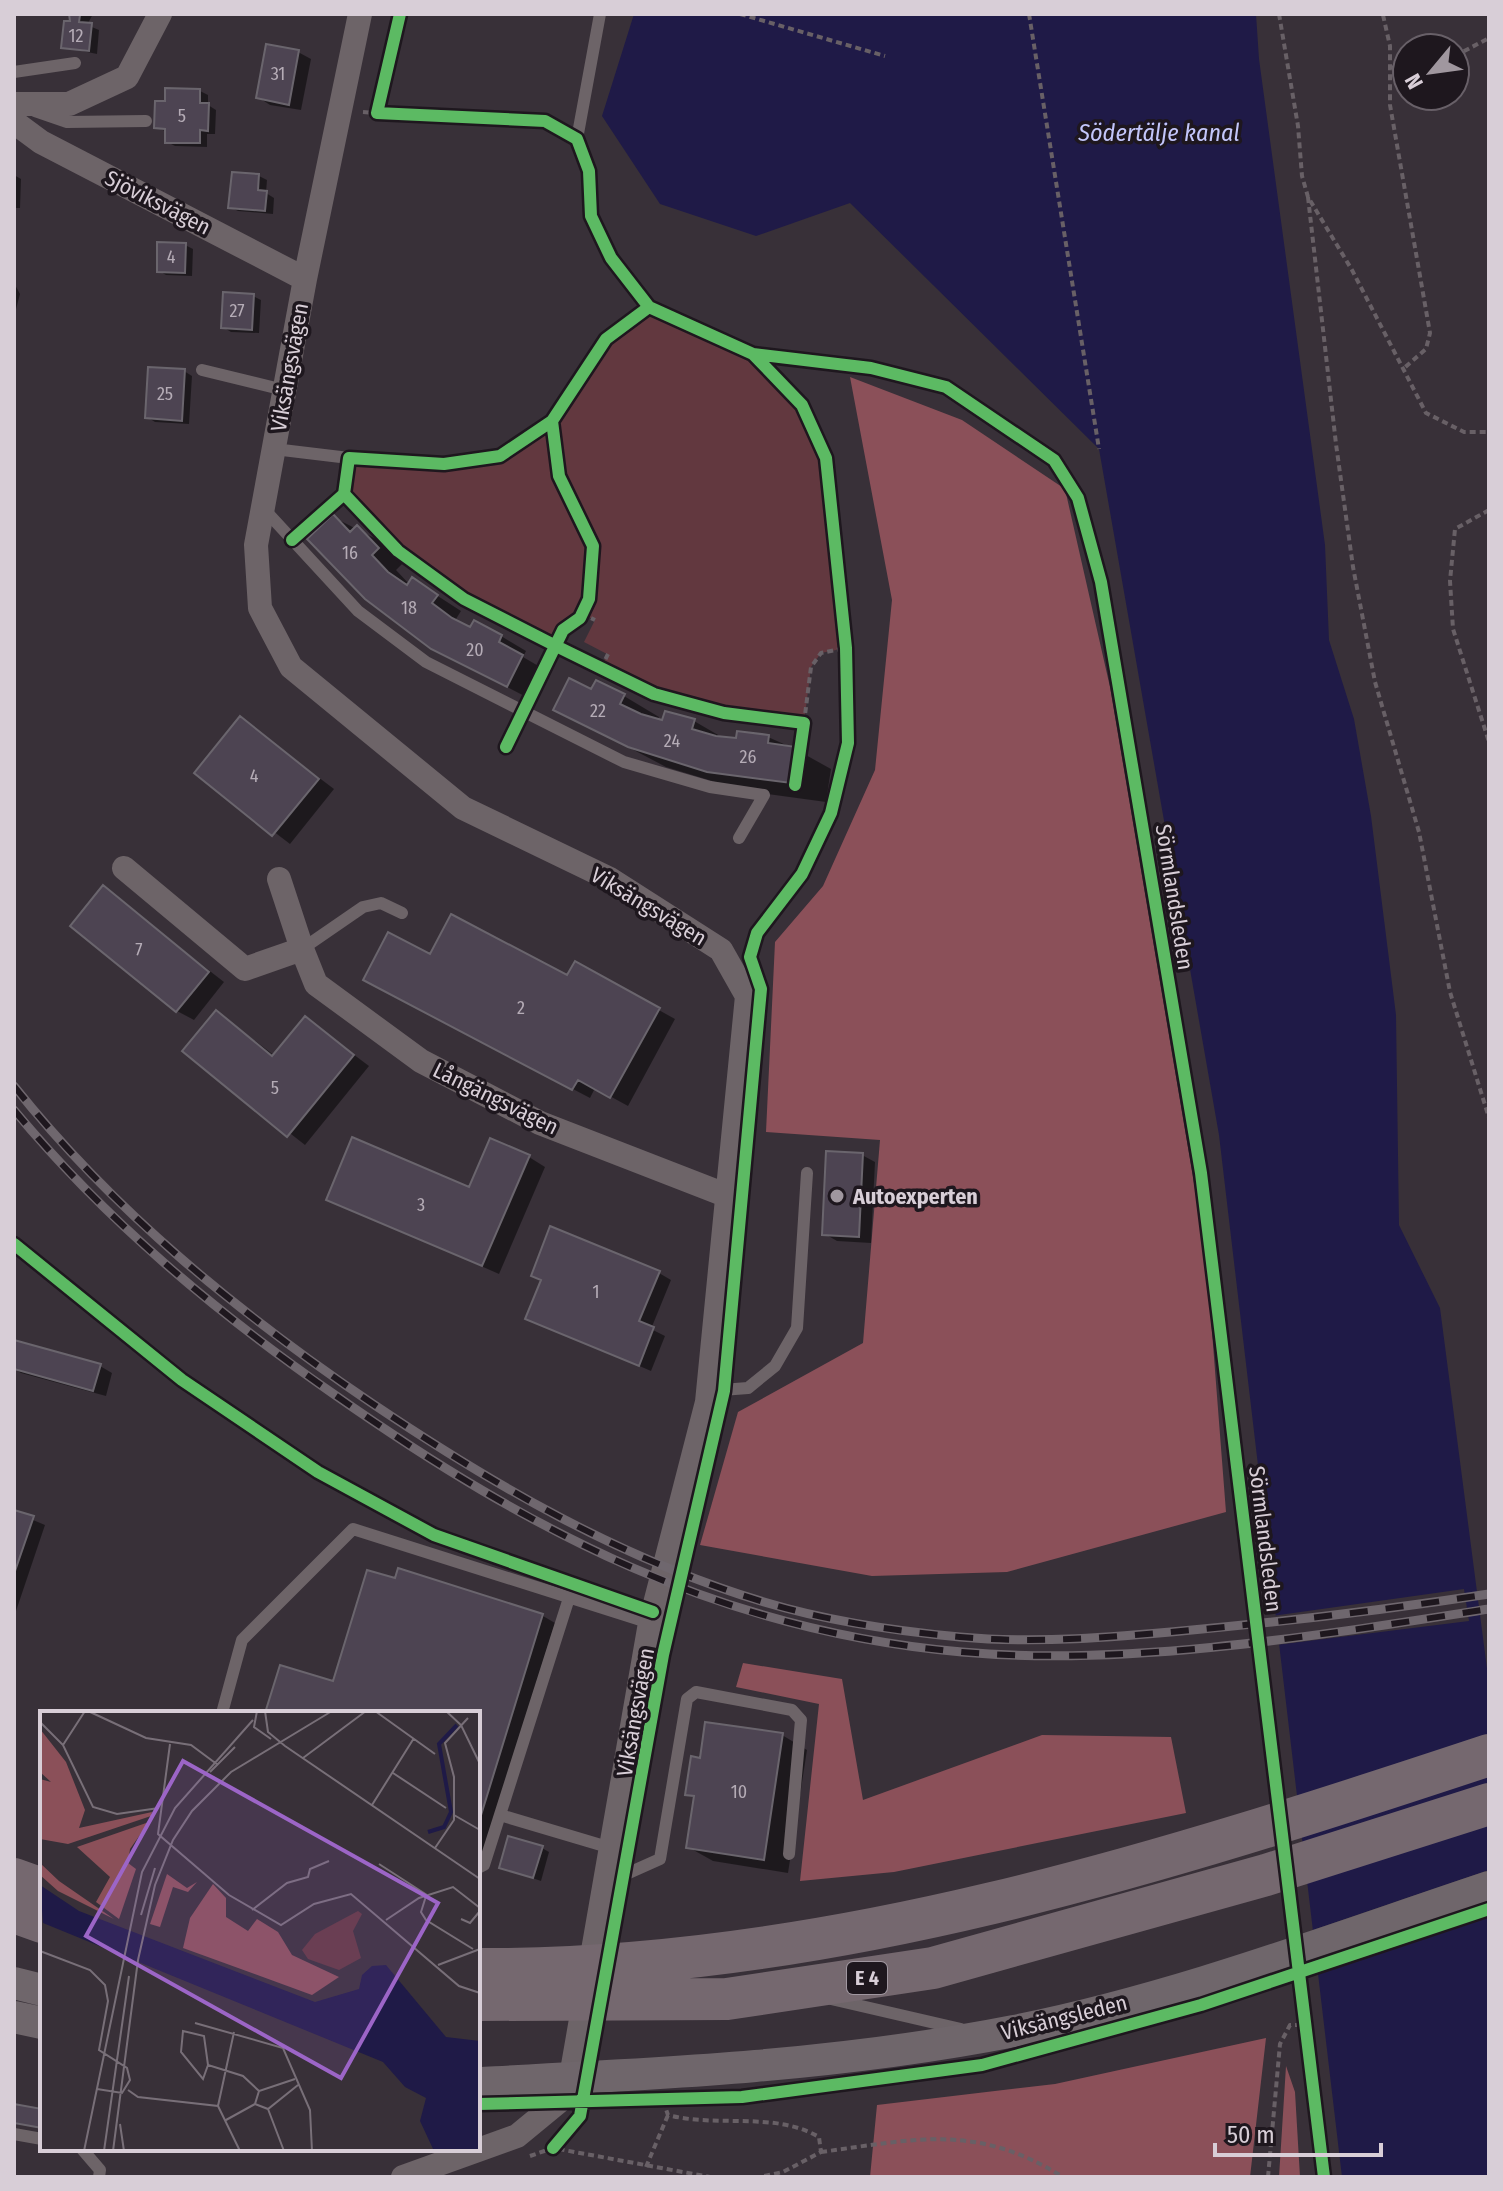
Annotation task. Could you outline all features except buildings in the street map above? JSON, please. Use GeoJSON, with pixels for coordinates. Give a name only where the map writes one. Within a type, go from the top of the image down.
{"type":"FeatureCollection","features":[{"type":"Feature","properties":{"kind":"highway","name":"E 4"},"geometry":{"type":"LineString","coordinates":[[480,2000],[638,1982],[720,1954],[913,1922],[1089,1877],[1489,1755]]}},
{"type":"Feature","properties":{"kind":"highway","name":"E 4"},"geometry":{"type":"LineString","coordinates":[[480,1969],[555,1969],[727,1999],[933,1968],[1091,1926],[1489,1804]]}},
{"type":"Feature","properties":{"kind":"highway"},"geometry":{"type":"LineString","coordinates":[[14,1879],[40,1888]]}},
{"type":"Feature","properties":{"kind":"highway"},"geometry":{"type":"LineString","coordinates":[[14,1912],[40,1921]]}},
{"type":"Feature","properties":{"kind":"main road","name":"Viksängsleden"},"geometry":{"type":"LineString","coordinates":[[480,2083],[717,2072],[874,2056],[996,2034],[1089,2013],[1207,1980],[1489,1887]]}},
{"type":"Feature","properties":{"kind":"main road"},"geometry":{"type":"LineString","coordinates":[[14,1983],[40,1990]]}},
{"type":"Feature","properties":{"kind":"main road"},"geometry":{"type":"LineString","coordinates":[[14,2017],[40,2023]]}},
{"type":"Feature","properties":{"kind":"main road","name":"Viksängsleden"},"geometry":{"type":"LineString","coordinates":[[480,2062],[625,2076]]}},
{"type":"Feature","properties":{"kind":"street"},"geometry":{"type":"LineString","coordinates":[[15,110],[69,104],[127,77],[160,14]]}},
{"type":"Feature","properties":{"kind":"street","name":"Viksängsvägen"},"geometry":{"type":"LineString","coordinates":[[360,14],[305,279],[256,545],[260,608],[291,667],[463,808],[610,879],[721,950],[747,996],[709,1391],[650,1623],[568,2094],[517,2136],[480,2149]]}},
{"type":"Feature","properties":{"kind":"street","name":"Sjöviksvägen"},"geometry":{"type":"LineString","coordinates":[[15,110],[41,142],[305,279]]}},
{"type":"Feature","properties":{"kind":"street"},"geometry":{"type":"LineString","coordinates":[[124,868],[245,969],[302,949]]}},
{"type":"Feature","properties":{"kind":"street","name":"Långängsvägen"},"geometry":{"type":"LineString","coordinates":[[279,879],[316,984],[421,1061],[540,1123],[728,1196]]}},
{"type":"Feature","properties":{"kind":"street","name":"Viksängsvägen"},"geometry":{"type":"LineString","coordinates":[[403,2177],[475,2151]]}},
{"type":"Feature","properties":{"kind":"lane"},"geometry":{"type":"LineString","coordinates":[[577,139],[600,14]]}},
{"type":"Feature","properties":{"kind":"lane"},"geometry":{"type":"LineString","coordinates":[[14,72],[75,63]]}},
{"type":"Feature","properties":{"kind":"lane"},"geometry":{"type":"LineString","coordinates":[[15,110],[67,122],[146,121]]}},
{"type":"Feature","properties":{"kind":"lane"},"geometry":{"type":"LineString","coordinates":[[202,370],[284,390]]}},
{"type":"Feature","properties":{"kind":"lane"},"geometry":{"type":"LineString","coordinates":[[274,449],[349,458]]}},
{"type":"Feature","properties":{"kind":"lane"},"geometry":{"type":"LineString","coordinates":[[263,508],[358,611],[426,662],[624,762],[710,787],[764,795],[739,838]]}},
{"type":"Feature","properties":{"kind":"lane"},"geometry":{"type":"LineString","coordinates":[[302,949],[363,907],[381,903],[402,913]]}},
{"type":"Feature","properties":{"kind":"lane"},"geometry":{"type":"LineString","coordinates":[[709,1391],[748,1388],[775,1366],[797,1328],[807,1173]]}},
{"type":"Feature","properties":{"kind":"lane"},"geometry":{"type":"LineString","coordinates":[[223,1711],[242,1640],[353,1529],[650,1623]]}},
{"type":"Feature","properties":{"kind":"lane"},"geometry":{"type":"LineString","coordinates":[[480,1867],[484,1865],[569,1598]]}},
{"type":"Feature","properties":{"kind":"lane"},"geometry":{"type":"LineString","coordinates":[[604,1884],[660,1859],[687,1699],[696,1692],[792,1710],[801,1720],[789,1854]]}},
{"type":"Feature","properties":{"kind":"lane"},"geometry":{"type":"LineString","coordinates":[[500,1815],[611,1848]]}},
{"type":"Feature","properties":{"kind":"lane"},"geometry":{"type":"LineString","coordinates":[[793,1989],[942,2026],[996,2034]]}},
{"type":"Feature","properties":{"kind":"lane"},"geometry":{"type":"LineString","coordinates":[[14,2134],[40,2139]]}},
{"type":"Feature","properties":{"kind":"lane"},"geometry":{"type":"LineString","coordinates":[[84,2151],[100,2170],[99,2177]]}},
{"type":"Feature","properties":{"kind":"path"},"geometry":{"type":"LineString","coordinates":[[740,14],[885,56]]}},
{"type":"Feature","properties":{"kind":"path"},"geometry":{"type":"LineString","coordinates":[[1029,14],[1099,449]]}},
{"type":"Feature","properties":{"kind":"path"},"geometry":{"type":"LineString","coordinates":[[1279,14],[1298,126],[1302,176],[1308,197],[1342,490],[1375,682],[1419,832],[1450,992],[1489,1118]]}},
{"type":"Feature","properties":{"kind":"path"},"geometry":{"type":"LineString","coordinates":[[1383,15],[1390,46],[1390,105],[1430,333],[1426,349],[1403,369]]}},
{"type":"Feature","properties":{"kind":"path"},"geometry":{"type":"LineString","coordinates":[[1471,48],[1489,38]]}},
{"type":"Feature","properties":{"kind":"path"},"geometry":{"type":"LineString","coordinates":[[380,99],[377,113],[392,114]]}},
{"type":"Feature","properties":{"kind":"path"},"geometry":{"type":"LineString","coordinates":[[1308,197],[1338,245],[1426,413],[1464,432],[1489,432]]}},
{"type":"Feature","properties":{"kind":"path"},"geometry":{"type":"LineString","coordinates":[[1489,510],[1455,529],[1450,581],[1453,629],[1489,742]]}},
{"type":"Feature","properties":{"kind":"path"},"geometry":{"type":"LineString","coordinates":[[571,624],[582,614],[589,599]]}},
{"type":"Feature","properties":{"kind":"path"},"geometry":{"type":"LineString","coordinates":[[582,614],[595,620]]}},
{"type":"Feature","properties":{"kind":"path"},"geometry":{"type":"LineString","coordinates":[[844,632],[846,664]]}},
{"type":"Feature","properties":{"kind":"path"},"geometry":{"type":"LineString","coordinates":[[802,739],[811,667],[821,653],[846,648]]}},
{"type":"Feature","properties":{"kind":"path"},"geometry":{"type":"LineString","coordinates":[[608,654],[596,665],[615,675]]}},
{"type":"Feature","properties":{"kind":"path"},"geometry":{"type":"LineString","coordinates":[[788,721],[804,723]]}},
{"type":"Feature","properties":{"kind":"path"},"geometry":{"type":"LineString","coordinates":[[1306,2009],[1309,2040]]}},
{"type":"Feature","properties":{"kind":"path"},"geometry":{"type":"LineString","coordinates":[[1268,2177],[1280,2044],[1290,2025],[1308,2025]]}},
{"type":"Feature","properties":{"kind":"path"},"geometry":{"type":"LineString","coordinates":[[646,2167],[668,2115],[663,2101]]}},
{"type":"Feature","properties":{"kind":"path"},"geometry":{"type":"LineString","coordinates":[[668,2115],[689,2121],[800,2126],[819,2137],[821,2152]]}},
{"type":"Feature","properties":{"kind":"path"},"geometry":{"type":"LineString","coordinates":[[553,2148],[562,2137]]}},
{"type":"Feature","properties":{"kind":"path"},"geometry":{"type":"LineString","coordinates":[[760,2177],[783,2172],[821,2152],[924,2138],[990,2142],[1030,2156],[1063,2177]]}},
{"type":"Feature","properties":{"kind":"path"},"geometry":{"type":"LineString","coordinates":[[526,2157],[553,2148],[710,2177]]}},
{"type":"Feature","properties":{"kind":"shaded area"},"geometry":{"type":"Polygon","coordinates":[[[649,307],[753,354],[802,405],[826,458],[846,648],[821,653],[811,667],[804,723],[676,699],[601,668],[607,654],[584,642],[595,620],[582,614],[563,630],[556,646],[464,599],[398,551],[344,494],[349,458],[444,464],[500,456],[552,421],[606,339],[649,307]]]}},
{"type":"Feature","properties":{"kind":"shaded area"},"geometry":{"type":"Polygon","coordinates":[[[850,377],[962,420],[1065,489],[1110,687],[1206,1254],[1226,1512],[1007,1572],[872,1576],[700,1545],[738,1412],[863,1343],[880,1140],[766,1132],[775,942],[823,886],[875,770],[892,600],[850,377]]]}},
{"type":"Feature","properties":{"kind":"shaded area"},"geometry":{"type":"Polygon","coordinates":[[[743,1663],[842,1679],[863,1800],[1042,1735],[1171,1737],[1186,1813],[894,1872],[800,1881],[819,1704],[736,1687],[743,1663]]]}},
{"type":"Feature","properties":{"kind":"shaded area"},"geometry":{"type":"Polygon","coordinates":[[[1266,2038],[1250,2177],[870,2177],[877,2105],[1055,2084],[1266,2038]]]}},
{"type":"Feature","properties":{"kind":"shaded area"},"geometry":{"type":"Polygon","coordinates":[[[1286,2066],[1295,2092],[1300,2177],[1279,2177],[1286,2066]]]}},
{"type":"Feature","properties":{"kind":"water","name":"Södertälje kanal"},"geometry":{"type":"Polygon","coordinates":[[[634,14],[1256,14],[1259,59],[1325,545],[1329,640],[1354,719],[1371,816],[1396,1015],[1399,1225],[1440,1308],[1489,1684],[1489,2177],[1342,2177],[1219,1135],[1099,449],[850,203],[756,236],[660,204],[602,116],[634,14]]]}},
{"type":"Feature","properties":{"kind":"pier"},"geometry":{"type":"Polygon","coordinates":[[[1464,1589],[1469,1621],[1276,1645],[1272,1616],[1464,1589]]]}},
{"type":"Feature","properties":{"kind":"pier"},"geometry":{"type":"Polygon","coordinates":[[[1489,1870],[1489,1916],[1315,1974],[1310,1931],[1489,1870]]]}},
{"type":"Feature","properties":{"kind":"railway"},"geometry":{"type":"LineString","coordinates":[[14,1086],[53,1132],[136,1218],[227,1297],[323,1370],[513,1492],[610,1543],[712,1585],[788,1609],[861,1624],[960,1637],[1018,1640],[1105,1637],[1229,1626],[1489,1594]]}},
{"type":"Feature","properties":{"kind":"railway"},"geometry":{"type":"LineString","coordinates":[[14,1110],[86,1190],[165,1263],[248,1331],[335,1395],[408,1445],[555,1531],[631,1567],[709,1598],[789,1622],[873,1641],[1027,1656],[1159,1652],[1226,1646],[1489,1609]]}},
{"type":"Feature","properties":{"kind":"cycle path","name":"Sörmlandsleden"},"geometry":{"type":"LineString","coordinates":[[400,14],[377,113],[545,121],[577,139],[589,171],[591,216],[611,258],[649,307],[753,354],[871,368],[946,387],[1054,460],[1078,498],[1101,582],[1201,1173],[1324,2177]]}},
{"type":"Feature","properties":{"kind":"cycle path"},"geometry":{"type":"LineString","coordinates":[[506,747],[563,630],[580,618],[589,599],[593,546],[559,476],[552,421],[606,339],[649,307]]}},
{"type":"Feature","properties":{"kind":"cycle path"},"geometry":{"type":"LineString","coordinates":[[553,2148],[580,2116],[663,1655],[724,1391],[761,989],[750,957],[757,933],[802,874],[831,813],[848,743],[846,648],[826,458],[802,405],[753,354]]}},
{"type":"Feature","properties":{"kind":"cycle path"},"geometry":{"type":"LineString","coordinates":[[292,540],[344,494],[349,458],[444,464],[500,456],[552,421]]}},
{"type":"Feature","properties":{"kind":"cycle path"},"geometry":{"type":"LineString","coordinates":[[344,494],[398,551],[464,599],[556,646],[654,694],[724,713],[804,723],[795,785]]}},
{"type":"Feature","properties":{"kind":"cycle path"},"geometry":{"type":"LineString","coordinates":[[14,1244],[182,1380],[318,1472],[434,1535],[653,1612]]}},
{"type":"Feature","properties":{"kind":"cycle path"},"geometry":{"type":"LineString","coordinates":[[480,2104],[742,2097],[982,2065],[1201,2005],[1489,1909]]}},
{"type":"Feature","properties":{"kind":"place","name":"Autoexperten"},"geometry":{"type":"Point","coordinates":[837,1196]}}]}
